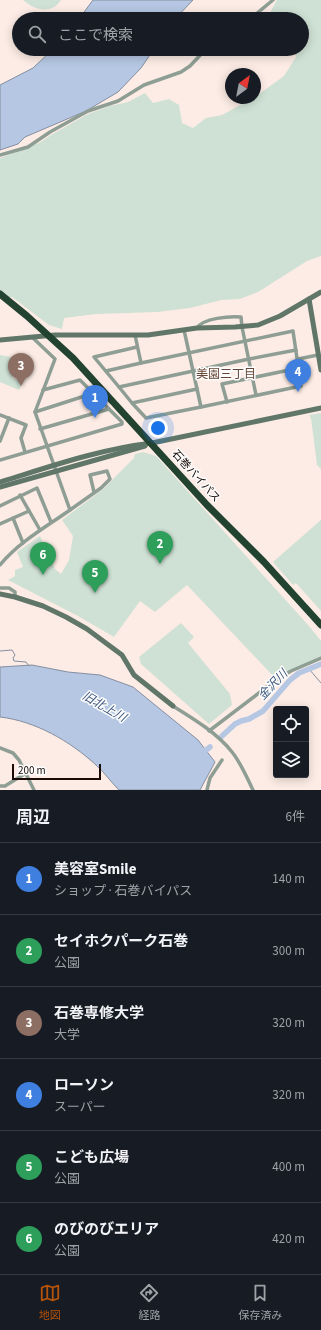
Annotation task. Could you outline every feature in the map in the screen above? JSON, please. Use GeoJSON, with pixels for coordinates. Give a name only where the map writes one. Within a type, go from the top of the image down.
{"type":"FeatureCollection","features":[{"type":"Feature","properties":{"kind":"highway","name":"石巻バイパス"},"geometry":{"type":"LineString","coordinates":[[0,294],[53,339],[96,382],[207,505],[264,562],[321,625]]}},
{"type":"Feature","properties":{"kind":"street"},"geometry":{"type":"LineString","coordinates":[[258,12],[273,0]]}},
{"type":"Feature","properties":{"kind":"street"},"geometry":{"type":"LineString","coordinates":[[0,155],[28,147],[50,132],[88,111],[118,101],[144,85],[181,72],[190,66],[199,56]]}},
{"type":"Feature","properties":{"kind":"street"},"geometry":{"type":"LineString","coordinates":[[0,340],[55,335],[160,334],[198,328],[258,325],[272,320],[319,293],[321,288]]}},
{"type":"Feature","properties":{"kind":"street"},"geometry":{"type":"LineString","coordinates":[[309,298],[320,355],[321,370]]}},
{"type":"Feature","properties":{"kind":"street"},"geometry":{"type":"LineString","coordinates":[[198,328],[200,324],[206,320],[241,317],[256,395]]}},
{"type":"Feature","properties":{"kind":"street"},"geometry":{"type":"LineString","coordinates":[[184,330],[201,407]]}},
{"type":"Feature","properties":{"kind":"street"},"geometry":{"type":"LineString","coordinates":[[106,371],[293,331],[301,386],[146,418],[132,403],[106,371],[94,356],[137,347]]}},
{"type":"Feature","properties":{"kind":"street"},"geometry":{"type":"LineString","coordinates":[[135,335],[141,363]]}},
{"type":"Feature","properties":{"kind":"street"},"geometry":{"type":"LineString","coordinates":[[32,336],[55,359],[35,412],[70,510]]}},
{"type":"Feature","properties":{"kind":"street"},"geometry":{"type":"LineString","coordinates":[[119,387],[296,350]]}},
{"type":"Feature","properties":{"kind":"street"},"geometry":{"type":"LineString","coordinates":[[298,359],[320,355]]}},
{"type":"Feature","properties":{"kind":"street"},"geometry":{"type":"LineString","coordinates":[[227,402],[222,384],[299,368]]}},
{"type":"Feature","properties":{"kind":"street"},"geometry":{"type":"LineString","coordinates":[[0,460],[122,424],[122,422],[80,380],[43,390]]}},
{"type":"Feature","properties":{"kind":"street"},"geometry":{"type":"LineString","coordinates":[[132,403],[197,389]]}},
{"type":"Feature","properties":{"kind":"street"},"geometry":{"type":"LineString","coordinates":[[35,412],[94,393]]}},
{"type":"Feature","properties":{"kind":"street"},"geometry":{"type":"LineString","coordinates":[[0,482],[139,448],[152,443],[321,408]]}},
{"type":"Feature","properties":{"kind":"street"},"geometry":{"type":"LineString","coordinates":[[40,429],[109,409]]}},
{"type":"Feature","properties":{"kind":"street"},"geometry":{"type":"LineString","coordinates":[[0,414],[26,425],[21,438],[25,452]]}},
{"type":"Feature","properties":{"kind":"street"},"geometry":{"type":"LineString","coordinates":[[0,441],[1,434],[9,418]]}},
{"type":"Feature","properties":{"kind":"street"},"geometry":{"type":"LineString","coordinates":[[0,487],[54,468]]}},
{"type":"Feature","properties":{"kind":"street"},"geometry":{"type":"LineString","coordinates":[[0,565],[10,554],[40,530],[70,510],[94,492],[110,479],[107,471],[90,476],[94,492]]}},
{"type":"Feature","properties":{"kind":"street"},"geometry":{"type":"LineString","coordinates":[[0,506],[37,488],[51,522]]}},
{"type":"Feature","properties":{"kind":"street"},"geometry":{"type":"LineString","coordinates":[[20,495],[40,530]]}},
{"type":"Feature","properties":{"kind":"street"},"geometry":{"type":"LineString","coordinates":[[0,524],[29,511]]}},
{"type":"Feature","properties":{"kind":"street"},"geometry":{"type":"LineString","coordinates":[[13,518],[23,544]]}},
{"type":"Feature","properties":{"kind":"street"},"geometry":{"type":"LineString","coordinates":[[0,588],[12,590],[15,592],[15,597]]}},
{"type":"Feature","properties":{"kind":"street"},"geometry":{"type":"LineString","coordinates":[[0,594],[15,597],[54,611],[75,621],[100,637],[122,655],[134,675],[173,706],[209,731],[232,752],[253,790]]}},
{"type":"Feature","properties":{"kind":"street"},"geometry":{"type":"LineString","coordinates":[[209,731],[276,680],[321,658]]}},
{"type":"Feature","properties":{"kind":"street"},"geometry":{"type":"LineString","coordinates":[[0,748],[13,752],[22,764],[34,790]]}},
{"type":"Feature","properties":{"kind":"street"},"geometry":{"type":"LineString","coordinates":[[207,790],[210,778],[222,760]]}},
{"type":"Feature","properties":{"kind":"street"},"geometry":{"type":"LineString","coordinates":[[0,786],[5,786],[26,773]]}},
{"type":"Feature","properties":{"kind":"green space"},"geometry":{"type":"Polygon","coordinates":[[[23,0],[61,0],[53,8],[43,9],[32,6],[23,0]]]}},
{"type":"Feature","properties":{"kind":"green space"},"geometry":{"type":"Polygon","coordinates":[[[277,0],[321,0],[321,256],[307,261],[258,292],[240,299],[221,300],[190,308],[157,312],[96,314],[64,318],[62,329],[49,325],[12,297],[0,298],[0,158],[39,143],[88,114],[110,106],[128,102],[145,93],[153,103],[169,99],[179,105],[182,123],[193,128],[206,118],[222,115],[242,104],[261,104],[261,93],[284,76],[296,56],[309,56],[309,12],[271,12],[277,0]]]}},
{"type":"Feature","properties":{"kind":"green space"},"geometry":{"type":"Polygon","coordinates":[[[0,355],[31,361],[26,373],[16,368],[12,378],[23,382],[19,390],[0,382],[0,355]]]}},
{"type":"Feature","properties":{"kind":"green space"},"geometry":{"type":"Polygon","coordinates":[[[321,413],[321,469],[317,465],[311,418],[309,415],[321,413]]]}},
{"type":"Feature","properties":{"kind":"green space"},"geometry":{"type":"Polygon","coordinates":[[[143,452],[156,456],[309,626],[321,641],[321,656],[275,678],[187,585],[155,612],[140,601],[114,637],[78,616],[8,580],[15,576],[15,570],[23,567],[17,552],[40,536],[55,569],[61,574],[69,560],[73,536],[62,520],[102,490],[134,458],[135,454],[143,452]]]}},
{"type":"Feature","properties":{"kind":"green space"},"geometry":{"type":"Polygon","coordinates":[[[321,520],[321,611],[296,583],[293,585],[273,562],[321,520]]]}},
{"type":"Feature","properties":{"kind":"green space"},"geometry":{"type":"Polygon","coordinates":[[[181,623],[194,637],[188,643],[230,694],[232,705],[209,724],[141,664],[139,657],[181,623]]]}},
{"type":"Feature","properties":{"kind":"water"},"geometry":{"type":"Polygon","coordinates":[[[93,0],[193,0],[182,12],[84,12],[93,0]]]}},
{"type":"Feature","properties":{"kind":"water"},"geometry":{"type":"Polygon","coordinates":[[[46,56],[149,56],[141,68],[118,92],[86,111],[25,137],[18,144],[0,150],[0,85],[33,68],[46,56]]]}},
{"type":"Feature","properties":{"kind":"water","name":"旧北上川"},"geometry":{"type":"Polygon","coordinates":[[[32,665],[68,672],[100,675],[133,687],[198,740],[215,762],[200,790],[119,790],[86,756],[63,740],[26,723],[0,717],[0,667],[32,665]]]}},
{"type":"Feature","properties":{"kind":"waterway"},"geometry":{"type":"LineString","coordinates":[[0,651],[12,650],[15,655],[13,658],[14,661],[26,662],[29,666]]}},
{"type":"Feature","properties":{"kind":"waterway","name":"金沢川"},"geometry":{"type":"LineString","coordinates":[[222,736],[235,724],[249,719],[263,711],[290,680],[299,673],[321,664]]}},
{"type":"Feature","properties":{"kind":"waterway"},"geometry":{"type":"LineString","coordinates":[[309,669],[321,683]]}},
{"type":"Feature","properties":{"kind":"waterway","name":"金沢川"},"geometry":{"type":"LineString","coordinates":[[201,754],[210,747]]}},
{"type":"Feature","properties":{"kind":"place","name":"石巻専修大学"},"geometry":{"type":"Point","coordinates":[21,386]}},
{"type":"Feature","properties":{"kind":"place","name":"ローソン"},"geometry":{"type":"Point","coordinates":[298,392]}},
{"type":"Feature","properties":{"kind":"place","name":"美容室Smile"},"geometry":{"type":"Point","coordinates":[95,418]}},
{"type":"Feature","properties":{"kind":"place","name":"セイホクパーク石巻"},"geometry":{"type":"Point","coordinates":[160,564]}},
{"type":"Feature","properties":{"kind":"place","name":"のびのびエリア"},"geometry":{"type":"Point","coordinates":[43,575]}},
{"type":"Feature","properties":{"kind":"place","name":"こども広場"},"geometry":{"type":"Point","coordinates":[95,593]}},
{"type":"Feature","properties":{"kind":"district","name":"美園三丁目"},"geometry":{"type":"Point","coordinates":[226,374]}}]}
